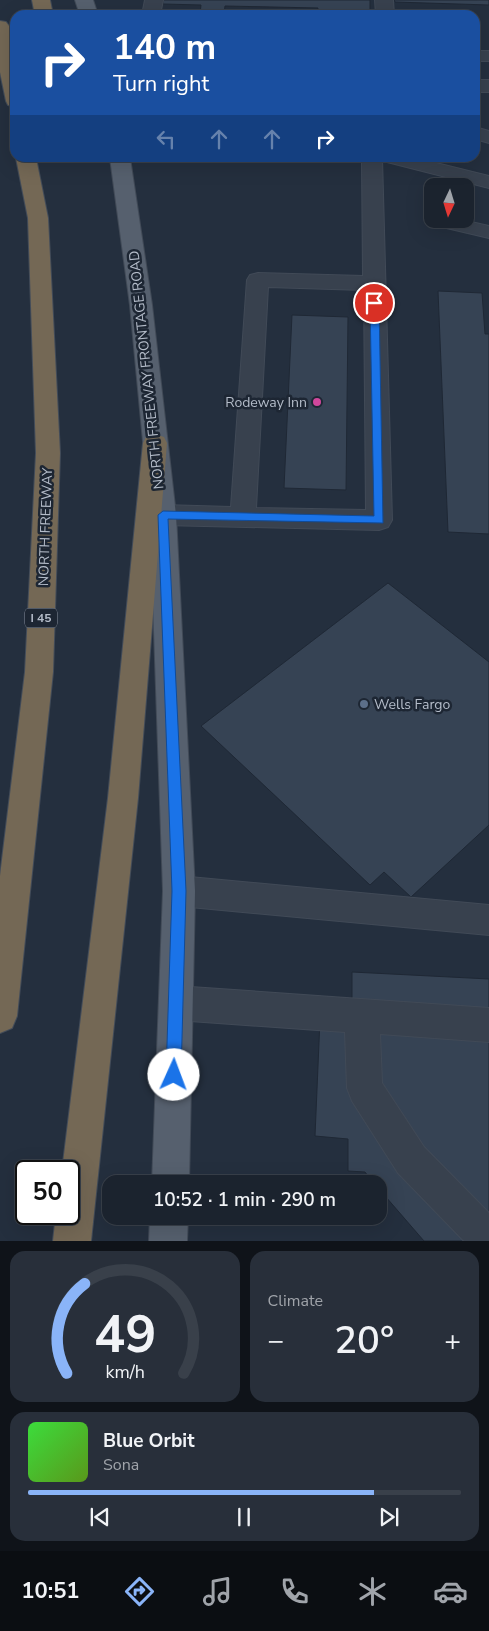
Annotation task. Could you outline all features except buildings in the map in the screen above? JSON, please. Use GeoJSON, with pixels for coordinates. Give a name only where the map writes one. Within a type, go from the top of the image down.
{"type":"FeatureCollection","features":[{"type":"Feature","properties":{"kind":"highway"},"geometry":{"type":"LineString","coordinates":[[0,26],[10,76]]}},
{"type":"Feature","properties":{"kind":"highway","name":"NORTH FREEWAY"},"geometry":{"type":"LineString","coordinates":[[0,1016],[39,662],[48,453],[38,218],[27,162]]}},
{"type":"Feature","properties":{"kind":"highway"},"geometry":{"type":"LineString","coordinates":[[38,218],[42,162]]}},
{"type":"Feature","properties":{"kind":"highway"},"geometry":{"type":"LineString","coordinates":[[72,1241],[123,798],[155,444]]}},
{"type":"Feature","properties":{"kind":"main road","name":"NORTH FREEWAY FRONTAGE ROAD"},"geometry":{"type":"LineString","coordinates":[[121,162],[141,305],[163,515],[179,891],[170,1175]]}},
{"type":"Feature","properties":{"kind":"main road"},"geometry":{"type":"LineString","coordinates":[[168,1241],[169,1225]]}},
{"type":"Feature","properties":{"kind":"street"},"geometry":{"type":"LineString","coordinates":[[163,515],[379,520],[372,162]]}},
{"type":"Feature","properties":{"kind":"street"},"geometry":{"type":"LineString","coordinates":[[425,162],[445,178]]}},
{"type":"Feature","properties":{"kind":"street"},"geometry":{"type":"LineString","coordinates":[[474,181],[489,182]]}},
{"type":"Feature","properties":{"kind":"street"},"geometry":{"type":"LineString","coordinates":[[471,228],[489,232]]}},
{"type":"Feature","properties":{"kind":"street"},"geometry":{"type":"LineString","coordinates":[[243,517],[258,280],[374,283]]}},
{"type":"Feature","properties":{"kind":"street"},"geometry":{"type":"LineString","coordinates":[[179,891],[489,920]]}},
{"type":"Feature","properties":{"kind":"street"},"geometry":{"type":"LineString","coordinates":[[176,1003],[489,1025]]}},
{"type":"Feature","properties":{"kind":"street"},"geometry":{"type":"LineString","coordinates":[[362,1016],[366,1088],[411,1160],[489,1240]]}},
{"type":"Feature","properties":{"kind":"place","name":"Rodeway Inn"},"geometry":{"type":"Point","coordinates":[317,402]}},
{"type":"Feature","properties":{"kind":"place","name":"Wells Fargo"},"geometry":{"type":"Point","coordinates":[364,704]}},
{"type":"Feature","properties":{"kind":"route"},"geometry":{"type":"LineString","coordinates":[[174,1075],[179,891],[163,515],[379,520],[374,303]]}}]}
